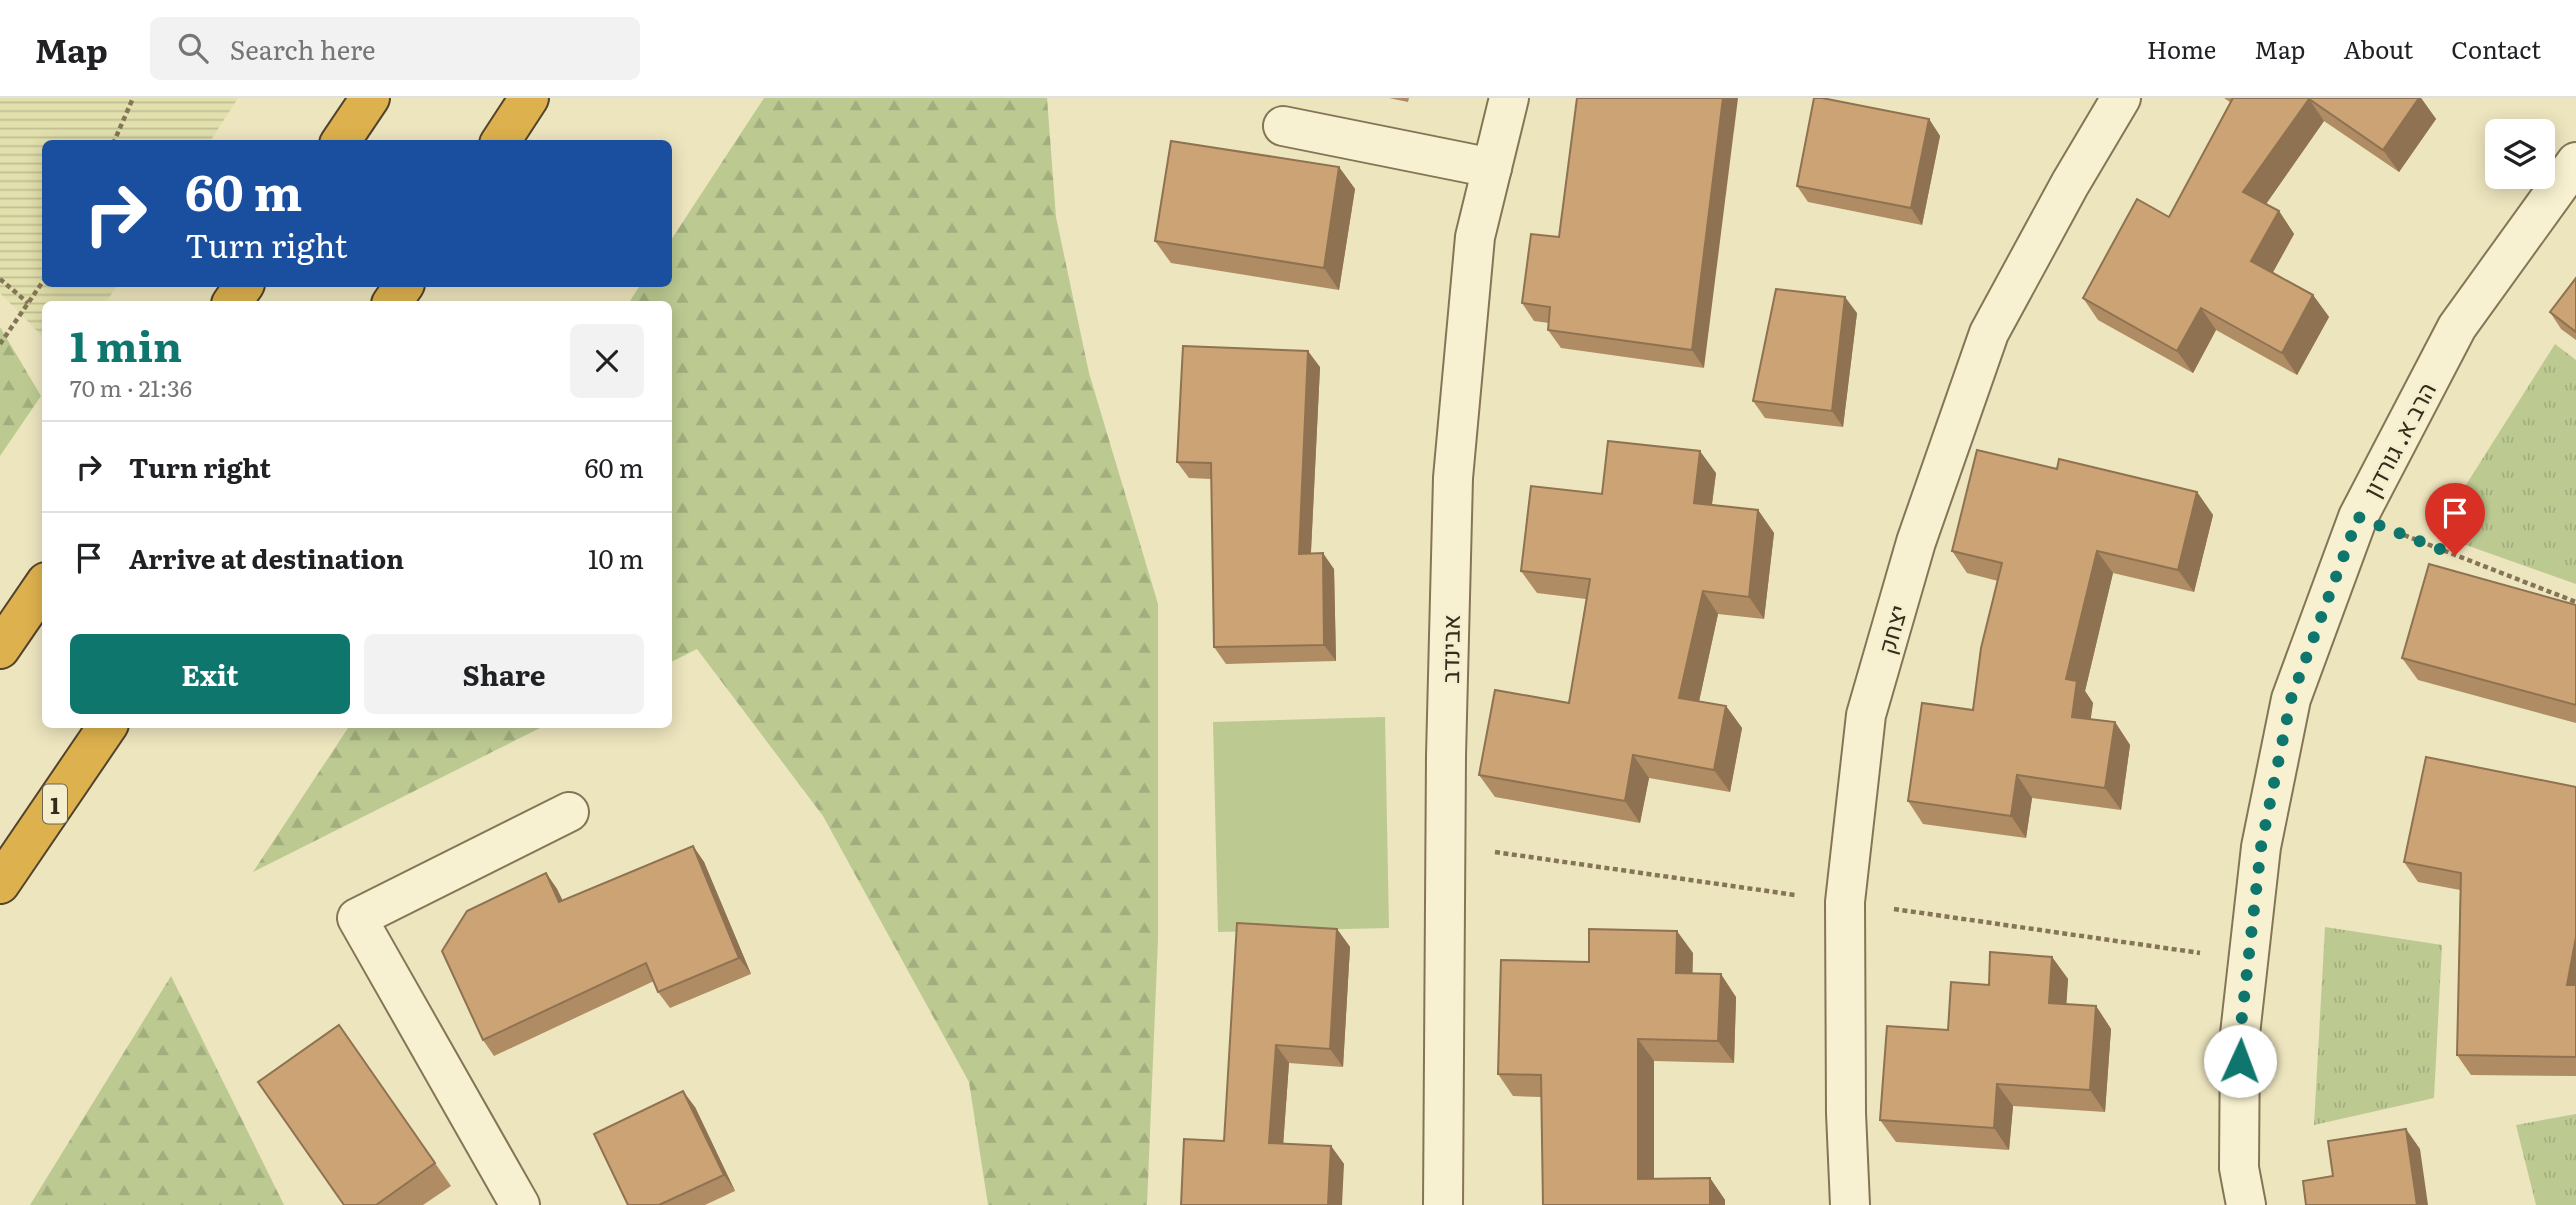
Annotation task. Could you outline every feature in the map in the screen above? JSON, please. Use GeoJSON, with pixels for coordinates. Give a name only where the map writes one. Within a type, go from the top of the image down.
{"type":"FeatureCollection","features":[{"type":"Feature","properties":{"kind":"highway"},"geometry":{"type":"LineString","coordinates":[[342,140],[370,98]]}},
{"type":"Feature","properties":{"kind":"highway"},"geometry":{"type":"LineString","coordinates":[[502,140],[529,98]]}},
{"type":"Feature","properties":{"kind":"highway"},"geometry":{"type":"LineString","coordinates":[[0,649],[42,588]]}},
{"type":"Feature","properties":{"kind":"highway","name":"1"},"geometry":{"type":"LineString","coordinates":[[0,884],[106,728]]}},
{"type":"Feature","properties":{"kind":"street","name":"אבינדב"},"geometry":{"type":"LineString","coordinates":[[1443,1205],[1446,756],[1453,478],[1475,237],[1509,98]]}},
{"type":"Feature","properties":{"kind":"street","name":"יצחק"},"geometry":{"type":"LineString","coordinates":[[1850,1205],[1846,1114],[1844,902],[1866,715],[1916,541],[1989,333],[2070,184],[2121,98]]}},
{"type":"Feature","properties":{"kind":"street"},"geometry":{"type":"LineString","coordinates":[[1283,126],[1492,168]]}},
{"type":"Feature","properties":{"kind":"street","name":"הרב א. גורדון"},"geometry":{"type":"LineString","coordinates":[[2246,1205],[2239,1168],[2240,1034],[2261,847],[2291,699],[2358,517],[2457,327],[2576,162]]}},
{"type":"Feature","properties":{"kind":"street"},"geometry":{"type":"LineString","coordinates":[[520,1205],[357,918],[569,812]]}},
{"type":"Feature","properties":{"kind":"path"},"geometry":{"type":"LineString","coordinates":[[115,140],[133,98]]}},
{"type":"Feature","properties":{"kind":"path"},"geometry":{"type":"LineString","coordinates":[[0,279],[28,303]]}},
{"type":"Feature","properties":{"kind":"path"},"geometry":{"type":"LineString","coordinates":[[0,344],[42,282]]}},
{"type":"Feature","properties":{"kind":"path"},"geometry":{"type":"LineString","coordinates":[[2358,517],[2576,603]]}},
{"type":"Feature","properties":{"kind":"shaded area"},"geometry":{"type":"Polygon","coordinates":[[[0,98],[238,98],[211,140],[42,140],[42,287],[116,287],[107,301],[42,301],[42,336],[0,293],[0,98]]]}},
{"type":"Feature","properties":{"kind":"green space"},"geometry":{"type":"Polygon","coordinates":[[[764,98],[1047,98],[1056,217],[1089,373],[1158,604],[1158,939],[1147,1205],[988,1205],[969,1082],[823,816],[697,649],[672,662],[672,301],[630,301],[639,287],[672,287],[672,238],[764,98]]]}},
{"type":"Feature","properties":{"kind":"green space"},"geometry":{"type":"Polygon","coordinates":[[[0,327],[41,396],[0,456],[0,327]]]}},
{"type":"Feature","properties":{"kind":"green space"},"geometry":{"type":"Polygon","coordinates":[[[2555,344],[2576,360],[2576,584],[2435,534],[2555,344]]]}},
{"type":"Feature","properties":{"kind":"green space"},"geometry":{"type":"Polygon","coordinates":[[[1385,717],[1389,928],[1218,932],[1213,722],[1385,717]]]}},
{"type":"Feature","properties":{"kind":"green space"},"geometry":{"type":"Polygon","coordinates":[[[348,728],[540,728],[253,872],[348,728]]]}},
{"type":"Feature","properties":{"kind":"green space"},"geometry":{"type":"Polygon","coordinates":[[[2325,927],[2442,945],[2434,1098],[2314,1125],[2325,927]]]}},
{"type":"Feature","properties":{"kind":"green space"},"geometry":{"type":"Polygon","coordinates":[[[171,976],[284,1205],[30,1205],[171,976]]]}},
{"type":"Feature","properties":{"kind":"green space"},"geometry":{"type":"Polygon","coordinates":[[[2576,1114],[2576,1205],[2536,1205],[2516,1125],[2576,1114]]]}},
{"type":"Feature","properties":{"kind":"building"},"geometry":{"type":"Polygon","coordinates":[[[1577,98],[1723,98],[1692,350],[1548,330],[1550,307],[1522,303],[1531,234],[1559,237],[1577,98]]]}},
{"type":"Feature","properties":{"kind":"building"},"geometry":{"type":"Polygon","coordinates":[[[1814,98],[1929,119],[1911,208],[1797,186],[1814,98]]]}},
{"type":"Feature","properties":{"kind":"building"},"geometry":{"type":"Polygon","coordinates":[[[2233,98],[2419,98],[2383,150],[2309,99],[2243,192],[2279,211],[2251,261],[2313,295],[2282,353],[2201,308],[2177,351],[2083,298],[2137,199],[2169,217],[2233,98]]]}},
{"type":"Feature","properties":{"kind":"building"},"geometry":{"type":"Polygon","coordinates":[[[1171,141],[1339,167],[1324,268],[1155,241],[1171,141]]]}},
{"type":"Feature","properties":{"kind":"building"},"geometry":{"type":"Polygon","coordinates":[[[2576,278],[2576,332],[2550,312],[2576,278]]]}},
{"type":"Feature","properties":{"kind":"building"},"geometry":{"type":"Polygon","coordinates":[[[1776,289],[1845,297],[1832,411],[1753,401],[1776,289]]]}},
{"type":"Feature","properties":{"kind":"building"},"geometry":{"type":"Polygon","coordinates":[[[1183,346],[1308,351],[1299,554],[1323,553],[1324,645],[1214,647],[1211,463],[1177,462],[1183,346]]]}},
{"type":"Feature","properties":{"kind":"building"},"geometry":{"type":"Polygon","coordinates":[[[1608,441],[1700,451],[1694,503],[1758,510],[1749,597],[1703,591],[1679,698],[1726,706],[1714,770],[1633,755],[1625,801],[1479,775],[1495,690],[1569,703],[1590,579],[1521,571],[1531,486],[1602,494],[1608,441]]]}},
{"type":"Feature","properties":{"kind":"building"},"geometry":{"type":"Polygon","coordinates":[[[1977,450],[2057,469],[2059,459],[2197,492],[2178,570],[2097,551],[2066,679],[2077,681],[2072,717],[2115,722],[2105,788],[2017,775],[2011,816],[1908,801],[1922,703],[1973,710],[1981,648],[2002,563],[1952,551],[1977,450]]]}},
{"type":"Feature","properties":{"kind":"building"},"geometry":{"type":"Polygon","coordinates":[[[2429,564],[2576,605],[2576,705],[2402,658],[2429,564]]]}},
{"type":"Feature","properties":{"kind":"building"},"geometry":{"type":"Polygon","coordinates":[[[2426,757],[2576,787],[2576,937],[2567,985],[2576,985],[2576,1057],[2457,1055],[2461,873],[2404,862],[2426,757]]]}},
{"type":"Feature","properties":{"kind":"building"},"geometry":{"type":"Polygon","coordinates":[[[693,846],[739,958],[658,992],[646,963],[483,1040],[442,951],[467,911],[546,873],[559,902],[693,846]]]}},
{"type":"Feature","properties":{"kind":"building"},"geometry":{"type":"Polygon","coordinates":[[[1237,923],[1337,929],[1330,1049],[1276,1045],[1269,1143],[1331,1146],[1328,1205],[1181,1205],[1184,1139],[1224,1141],[1237,923]]]}},
{"type":"Feature","properties":{"kind":"building"},"geometry":{"type":"Polygon","coordinates":[[[1589,929],[1677,931],[1676,973],[1721,974],[1718,1041],[1638,1039],[1638,1179],[1710,1178],[1710,1205],[1543,1205],[1541,1075],[1498,1074],[1501,960],[1589,962],[1589,929]]]}},
{"type":"Feature","properties":{"kind":"building"},"geometry":{"type":"Polygon","coordinates":[[[1990,952],[2052,957],[2049,1003],[2096,1006],[2090,1090],[1997,1084],[1994,1128],[1880,1120],[1887,1026],[1948,1030],[1951,982],[1989,985],[1990,952]]]}},
{"type":"Feature","properties":{"kind":"building"},"geometry":{"type":"Polygon","coordinates":[[[339,1025],[435,1163],[376,1205],[344,1205],[258,1082],[339,1025]]]}},
{"type":"Feature","properties":{"kind":"building"},"geometry":{"type":"Polygon","coordinates":[[[683,1091],[724,1175],[659,1205],[628,1205],[594,1134],[683,1091]]]}},
{"type":"Feature","properties":{"kind":"building"},"geometry":{"type":"Polygon","coordinates":[[[2406,1129],[2417,1205],[2306,1205],[2303,1181],[2333,1176],[2328,1141],[2406,1129]]]}},
{"type":"Feature","properties":{"kind":"route"},"geometry":{"type":"LineString","coordinates":[[2240,1061],[2240,1034],[2261,847],[2291,699],[2358,517],[2455,555]]}}]}
